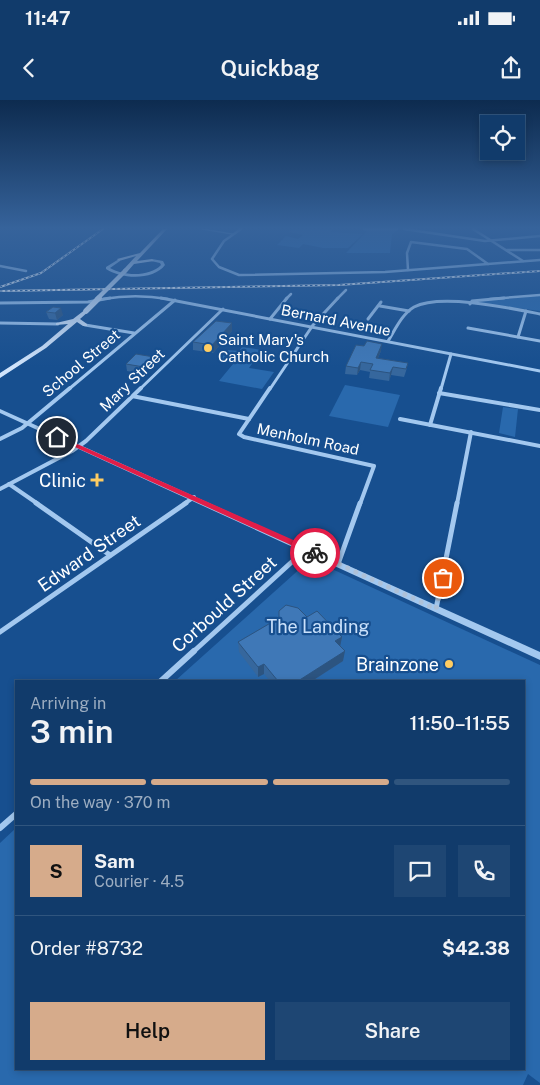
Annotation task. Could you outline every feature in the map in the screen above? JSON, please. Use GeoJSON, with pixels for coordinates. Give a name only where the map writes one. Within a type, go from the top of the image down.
{"type":"FeatureCollection","features":[{"type":"Feature","properties":{"kind":"main road"},"geometry":{"type":"LineString","coordinates":[[0,376],[78,320],[121,275]]}},
{"type":"Feature","properties":{"kind":"main road"},"geometry":{"type":"LineString","coordinates":[[58,324],[78,320],[86,325]]}},
{"type":"Feature","properties":{"kind":"main road"},"geometry":{"type":"LineString","coordinates":[[58,324],[70,326],[86,325]]}},
{"type":"Feature","properties":{"kind":"main road"},"geometry":{"type":"LineString","coordinates":[[0,380],[16,366]]}},
{"type":"Feature","properties":{"kind":"street"},"geometry":{"type":"LineString","coordinates":[[249,419],[312,327],[346,290]]}},
{"type":"Feature","properties":{"kind":"street","name":"Bernard Avenue"},"geometry":{"type":"LineString","coordinates":[[0,303],[99,301],[138,294],[540,371]]}},
{"type":"Feature","properties":{"kind":"street"},"geometry":{"type":"LineString","coordinates":[[270,319],[290,294]]}},
{"type":"Feature","properties":{"kind":"street"},"geometry":{"type":"LineString","coordinates":[[470,304],[472,301],[540,295]]}},
{"type":"Feature","properties":{"kind":"street","name":"School Street"},"geometry":{"type":"LineString","coordinates":[[0,439],[28,423],[175,300]]}},
{"type":"Feature","properties":{"kind":"street"},"geometry":{"type":"LineString","coordinates":[[388,341],[409,311],[428,303],[470,304],[540,314]]}},
{"type":"Feature","properties":{"kind":"street"},"geometry":{"type":"LineString","coordinates":[[368,319],[380,304],[409,311]]}},
{"type":"Feature","properties":{"kind":"street","name":"Mary Street"},"geometry":{"type":"LineString","coordinates":[[0,489],[79,447],[223,309]]}},
{"type":"Feature","properties":{"kind":"street"},"geometry":{"type":"LineString","coordinates":[[518,337],[526,311]]}},
{"type":"Feature","properties":{"kind":"street"},"geometry":{"type":"LineString","coordinates":[[0,323],[58,324]]}},
{"type":"Feature","properties":{"kind":"street"},"geometry":{"type":"LineString","coordinates":[[86,325],[134,333]]}},
{"type":"Feature","properties":{"kind":"street"},"geometry":{"type":"LineString","coordinates":[[468,328],[540,341]]}},
{"type":"Feature","properties":{"kind":"street"},"geometry":{"type":"LineString","coordinates":[[430,425],[451,354]]}},
{"type":"Feature","properties":{"kind":"street"},"geometry":{"type":"LineString","coordinates":[[439,393],[540,410]]}},
{"type":"Feature","properties":{"kind":"street","name":"Menholm Road"},"geometry":{"type":"LineString","coordinates":[[132,396],[249,419],[240,435],[372,465],[374,468],[338,564]]}},
{"type":"Feature","properties":{"kind":"street"},"geometry":{"type":"LineString","coordinates":[[0,411],[194,497],[540,656]]}},
{"type":"Feature","properties":{"kind":"street"},"geometry":{"type":"LineString","coordinates":[[400,419],[540,446]]}},
{"type":"Feature","properties":{"kind":"street"},"geometry":{"type":"LineString","coordinates":[[436,609],[470,432]]}},
{"type":"Feature","properties":{"kind":"street"},"geometry":{"type":"LineString","coordinates":[[9,484],[110,555]]}},
{"type":"Feature","properties":{"kind":"street","name":"Edward Street"},"geometry":{"type":"LineString","coordinates":[[0,632],[194,497]]}},
{"type":"Feature","properties":{"kind":"street","name":"Corbould Street"},"geometry":{"type":"LineString","coordinates":[[162,680],[306,549]]}},
{"type":"Feature","properties":{"kind":"street"},"geometry":{"type":"LineString","coordinates":[[0,828],[15,815]]}},
{"type":"Feature","properties":{"kind":"green space"},"geometry":{"type":"Polygon","coordinates":[[[540,296],[540,311],[471,302],[540,296]]]}},
{"type":"Feature","properties":{"kind":"green space"},"geometry":{"type":"Polygon","coordinates":[[[242,347],[262,350],[249,368],[274,372],[262,389],[219,381],[233,364],[219,361],[228,350],[239,351],[242,347]]]}},
{"type":"Feature","properties":{"kind":"green space"},"geometry":{"type":"Polygon","coordinates":[[[345,385],[400,395],[388,427],[329,416],[345,385]]]}},
{"type":"Feature","properties":{"kind":"green space"},"geometry":{"type":"Polygon","coordinates":[[[503,407],[518,409],[515,437],[499,433],[503,407]]]}},
{"type":"Feature","properties":{"kind":"green space","name":"The Landing"},"geometry":{"type":"Polygon","coordinates":[[[308,564],[332,569],[540,665],[540,1083],[528,1074],[523,1085],[0,1085],[0,843],[15,829],[15,1070],[525,1070],[525,680],[176,680],[303,566],[308,564]]]}},
{"type":"Feature","properties":{"kind":"building"},"geometry":{"type":"Polygon","coordinates":[[[53,307],[61,308],[55,313],[46,312],[53,307]]]}},
{"type":"Feature","properties":{"kind":"building"},"geometry":{"type":"Polygon","coordinates":[[[216,321],[232,323],[212,345],[193,342],[216,321]]]}},
{"type":"Feature","properties":{"kind":"building"},"geometry":{"type":"Polygon","coordinates":[[[367,341],[382,344],[376,358],[408,363],[406,369],[393,367],[390,373],[370,370],[373,364],[361,362],[358,368],[346,366],[356,345],[364,346],[367,341]]]}},
{"type":"Feature","properties":{"kind":"building"},"geometry":{"type":"Polygon","coordinates":[[[136,354],[154,357],[144,367],[126,364],[136,354]]]}},
{"type":"Feature","properties":{"kind":"building"},"geometry":{"type":"Polygon","coordinates":[[[286,605],[298,608],[307,617],[317,611],[342,637],[335,641],[345,651],[300,680],[277,680],[264,664],[258,667],[238,642],[279,618],[279,611],[286,605]]]}},
{"type":"Feature","properties":{"kind":"railway"},"geometry":{"type":"LineString","coordinates":[[0,287],[35,275]]}},
{"type":"Feature","properties":{"kind":"railway"},"geometry":{"type":"LineString","coordinates":[[0,291],[339,285],[483,275]]}},
{"type":"Feature","properties":{"kind":"way so far"},"geometry":{"type":"LineString","coordinates":[[315,553],[436,609],[443,578]]}},
{"type":"Feature","properties":{"kind":"place","name":"Saint Mary's Catholic Church"},"geometry":{"type":"Point","coordinates":[208,348]}},
{"type":"Feature","properties":{"kind":"place","name":"Clinic"},"geometry":{"type":"Point","coordinates":[97,480]}},
{"type":"Feature","properties":{"kind":"place","name":"Brainzone"},"geometry":{"type":"Point","coordinates":[449,664]}},
{"type":"Feature","properties":{"kind":"route"},"geometry":{"type":"LineString","coordinates":[[57,437],[315,553]]}}]}
